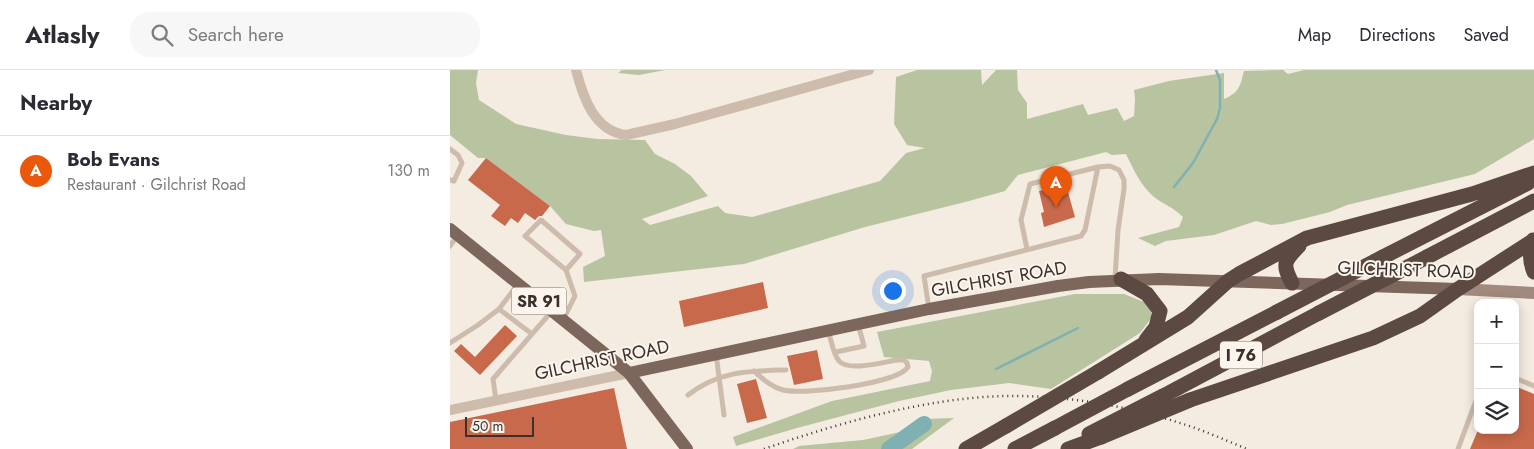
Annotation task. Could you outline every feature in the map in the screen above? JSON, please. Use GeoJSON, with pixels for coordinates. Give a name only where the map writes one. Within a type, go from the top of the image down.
{"type":"FeatureCollection","features":[{"type":"Feature","properties":{"kind":"highway"},"geometry":{"type":"LineString","coordinates":[[966,449],[1188,317],[1228,281],[1307,238],[1472,194],[1534,173]]}},
{"type":"Feature","properties":{"kind":"highway","name":"I 76"},"geometry":{"type":"LineString","coordinates":[[1015,449],[1534,180]]}},
{"type":"Feature","properties":{"kind":"highway","name":"I 76"},"geometry":{"type":"LineString","coordinates":[[1062,449],[1095,435],[1163,396],[1534,201]]}},
{"type":"Feature","properties":{"kind":"highway"},"geometry":{"type":"LineString","coordinates":[[1292,283],[1284,269],[1287,258],[1307,238]]}},
{"type":"Feature","properties":{"kind":"highway"},"geometry":{"type":"LineString","coordinates":[[1534,240],[1530,252],[1530,264],[1534,272]]}},
{"type":"Feature","properties":{"kind":"highway"},"geometry":{"type":"LineString","coordinates":[[1068,449],[1095,435],[1190,400],[1373,338],[1420,316],[1534,240]]}},
{"type":"Feature","properties":{"kind":"highway"},"geometry":{"type":"LineString","coordinates":[[1118,280],[1148,294],[1160,311],[1153,331],[1139,347]]}},
{"type":"Feature","properties":{"kind":"main road","name":"SR 91"},"geometry":{"type":"LineString","coordinates":[[453,237],[518,284],[628,373],[687,449]]}},
{"type":"Feature","properties":{"kind":"main road","name":"GILCHRIST ROAD"},"geometry":{"type":"LineString","coordinates":[[628,373],[929,309],[1058,286],[1118,280],[1292,283],[1534,293]]}},
{"type":"Feature","properties":{"kind":"street"},"geometry":{"type":"LineString","coordinates":[[576,70],[587,102],[594,115],[605,127],[618,134],[626,135],[868,70]]}},
{"type":"Feature","properties":{"kind":"street","name":"GILCHRIST ROAD"},"geometry":{"type":"LineString","coordinates":[[450,410],[628,373]]}},
{"type":"Feature","properties":{"kind":"lane"},"geometry":{"type":"LineString","coordinates":[[450,148],[458,155],[462,163],[454,181],[450,180]]}},
{"type":"Feature","properties":{"kind":"lane"},"geometry":{"type":"LineString","coordinates":[[1028,249],[1021,220],[1030,184],[1098,167],[1110,166],[1115,168],[1124,180],[1118,230],[1118,280]]}},
{"type":"Feature","properties":{"kind":"lane"},"geometry":{"type":"LineString","coordinates":[[929,309],[924,276],[1076,238],[1083,234],[1098,167]]}},
{"type":"Feature","properties":{"kind":"lane"},"geometry":{"type":"LineString","coordinates":[[563,320],[575,296],[566,270],[525,236],[541,220],[580,254],[566,270]]}},
{"type":"Feature","properties":{"kind":"lane"},"geometry":{"type":"LineString","coordinates":[[450,344],[499,309],[518,284]]}},
{"type":"Feature","properties":{"kind":"lane"},"geometry":{"type":"LineString","coordinates":[[499,309],[532,334]]}},
{"type":"Feature","properties":{"kind":"lane"},"geometry":{"type":"LineString","coordinates":[[496,400],[492,379],[552,311]]}},
{"type":"Feature","properties":{"kind":"lane"},"geometry":{"type":"LineString","coordinates":[[836,352],[864,346],[858,324]]}},
{"type":"Feature","properties":{"kind":"lane"},"geometry":{"type":"LineString","coordinates":[[754,371],[774,388],[796,392],[849,388],[894,377],[904,372],[908,367],[904,360],[855,366],[845,365],[837,359],[828,330]]}},
{"type":"Feature","properties":{"kind":"lane"},"geometry":{"type":"LineString","coordinates":[[716,354],[724,416]]}},
{"type":"Feature","properties":{"kind":"lane"},"geometry":{"type":"LineString","coordinates":[[688,395],[697,388],[730,373],[786,370]]}},
{"type":"Feature","properties":{"kind":"lane"},"geometry":{"type":"LineString","coordinates":[[1519,380],[1534,386]]}},
{"type":"Feature","properties":{"kind":"lane"},"geometry":{"type":"LineString","coordinates":[[1458,449],[1474,406]]}},
{"type":"Feature","properties":{"kind":"green space"},"geometry":{"type":"Polygon","coordinates":[[[450,70],[478,70],[476,83],[479,100],[516,124],[566,135],[597,139],[645,140],[655,154],[675,164],[691,176],[708,196],[642,219],[650,225],[718,206],[725,213],[752,217],[880,181],[906,153],[925,148],[907,145],[894,124],[896,77],[917,70],[981,70],[982,85],[996,70],[1017,70],[1018,90],[1027,103],[1027,119],[1083,104],[1088,115],[1117,108],[1124,121],[1134,116],[1134,90],[1169,81],[1224,73],[1224,99],[1236,91],[1244,71],[1283,70],[1288,74],[1304,70],[1534,70],[1534,139],[1475,174],[1347,205],[1330,212],[1282,224],[1271,225],[1256,221],[1214,235],[1166,241],[1155,246],[1138,238],[1179,227],[1183,217],[1149,192],[1138,177],[1126,154],[1112,155],[1106,152],[1018,175],[1005,191],[865,227],[744,264],[584,282],[583,267],[605,256],[601,230],[594,231],[566,224],[550,206],[486,158],[478,158],[450,135],[450,70]]]}},
{"type":"Feature","properties":{"kind":"green space"},"geometry":{"type":"Polygon","coordinates":[[[622,70],[665,70],[639,75],[618,73],[622,70]]]}},
{"type":"Feature","properties":{"kind":"green space"},"geometry":{"type":"Polygon","coordinates":[[[1075,294],[1124,294],[1149,304],[1152,317],[1140,333],[1051,389],[1009,383],[951,390],[899,401],[736,446],[733,437],[832,401],[930,381],[932,371],[929,361],[884,357],[877,332],[1075,294]]]}},
{"type":"Feature","properties":{"kind":"green space"},"geometry":{"type":"Polygon","coordinates":[[[954,418],[912,449],[793,449],[799,446],[863,440],[905,431],[923,419],[954,418]]]}},
{"type":"Feature","properties":{"kind":"building"},"geometry":{"type":"Polygon","coordinates":[[[486,158],[550,206],[542,216],[535,220],[525,213],[518,223],[511,218],[505,226],[491,216],[500,205],[468,180],[486,158]]]}},
{"type":"Feature","properties":{"kind":"building"},"geometry":{"type":"Polygon","coordinates":[[[1066,185],[1075,217],[1044,227],[1041,213],[1044,212],[1039,191],[1066,185]]]}},
{"type":"Feature","properties":{"kind":"building"},"geometry":{"type":"Polygon","coordinates":[[[763,282],[768,308],[684,327],[679,301],[763,282]]]}},
{"type":"Feature","properties":{"kind":"building"},"geometry":{"type":"Polygon","coordinates":[[[505,325],[517,336],[480,375],[454,351],[461,344],[475,357],[505,325]]]}},
{"type":"Feature","properties":{"kind":"building"},"geometry":{"type":"Polygon","coordinates":[[[817,350],[823,379],[794,385],[787,356],[817,350]]]}},
{"type":"Feature","properties":{"kind":"building"},"geometry":{"type":"Polygon","coordinates":[[[756,379],[767,418],[747,423],[737,384],[756,379]]]}},
{"type":"Feature","properties":{"kind":"building"},"geometry":{"type":"Polygon","coordinates":[[[614,388],[627,449],[450,449],[450,422],[614,388]]]}},
{"type":"Feature","properties":{"kind":"building"},"geometry":{"type":"Polygon","coordinates":[[[1519,388],[1534,394],[1534,449],[1470,449],[1476,434],[1519,434],[1519,388]]]}},
{"type":"Feature","properties":{"kind":"waterway"},"geometry":{"type":"LineString","coordinates":[[1174,187],[1193,163],[1217,119],[1220,108],[1220,80],[1216,70]]}},
{"type":"Feature","properties":{"kind":"waterway"},"geometry":{"type":"LineString","coordinates":[[996,369],[1078,328]]}},
{"type":"Feature","properties":{"kind":"waterway"},"geometry":{"type":"LineString","coordinates":[[889,449],[924,424]]}},
{"type":"Feature","properties":{"kind":"railway"},"geometry":{"type":"LineString","coordinates":[[764,449],[852,421],[913,407],[944,401],[1004,396],[1049,397],[1115,406],[1189,426],[1247,449]]}},
{"type":"Feature","properties":{"kind":"place","name":"Bob Evans"},"geometry":{"type":"Point","coordinates":[1056,207]}}]}
